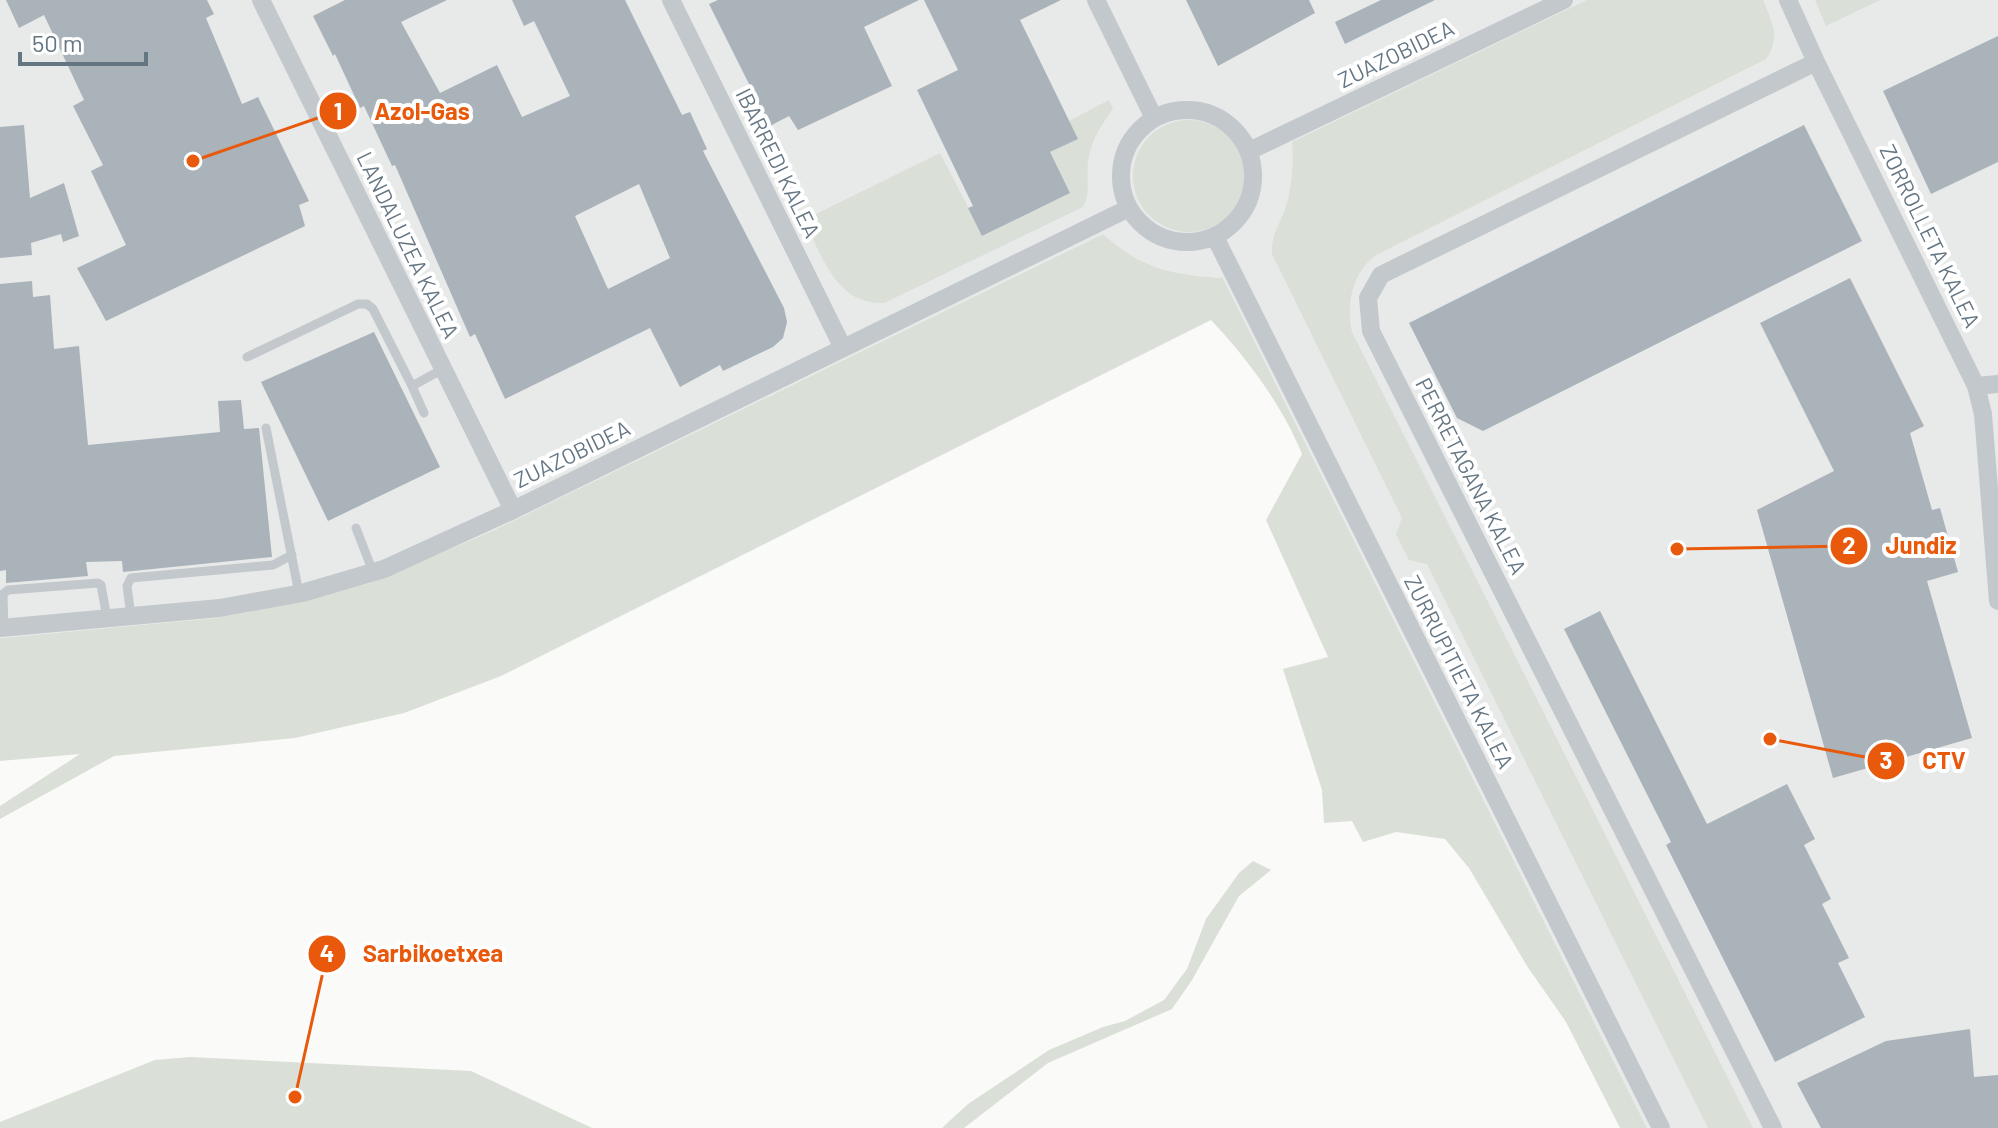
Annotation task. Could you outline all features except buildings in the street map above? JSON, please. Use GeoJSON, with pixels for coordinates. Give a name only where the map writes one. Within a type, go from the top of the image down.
{"type":"FeatureCollection","features":[{"type":"Feature","properties":{"kind":"street","name":"LANDALUZEA KALEA"},"geometry":{"type":"LineString","coordinates":[[261,0],[513,510]]}},
{"type":"Feature","properties":{"kind":"street","name":"IBARREDI KALEA"},"geometry":{"type":"LineString","coordinates":[[671,0],[843,348]]}},
{"type":"Feature","properties":{"kind":"street"},"geometry":{"type":"LineString","coordinates":[[1096,0],[1154,118]]}},
{"type":"Feature","properties":{"kind":"street","name":"ZUAZOBIDEA"},"geometry":{"type":"LineString","coordinates":[[1249,151],[1564,0]]}},
{"type":"Feature","properties":{"kind":"street","name":"ZORROLLETA KALEA"},"geometry":{"type":"LineString","coordinates":[[1788,0],[1991,413],[1998,601]]}},
{"type":"Feature","properties":{"kind":"street","name":"PERRETAGANA KALEA"},"geometry":{"type":"LineString","coordinates":[[1773,1128],[1371,331],[1368,298],[1381,275],[1816,62]]}},
{"type":"Feature","properties":{"kind":"street"},"geometry":{"type":"LineString","coordinates":[[1185,109],[1217,116],[1241,136],[1249,151],[1254,171],[1253,191],[1245,210],[1232,226],[1215,237],[1182,243],[1166,239],[1139,221],[1129,208],[1123,192],[1123,158],[1140,129],[1154,118],[1185,109]]}},
{"type":"Feature","properties":{"kind":"street","name":"ZUAZOBIDEA"},"geometry":{"type":"LineString","coordinates":[[2,628],[220,608],[299,593],[373,572],[513,510],[1129,208]]}},
{"type":"Feature","properties":{"kind":"street","name":"ZURRUPITIETA KALEA"},"geometry":{"type":"LineString","coordinates":[[1215,237],[1661,1128]]}},
{"type":"Feature","properties":{"kind":"street"},"geometry":{"type":"LineString","coordinates":[[1976,386],[1998,384]]}},
{"type":"Feature","properties":{"kind":"lane"},"geometry":{"type":"LineString","coordinates":[[247,357],[358,304],[367,304],[373,309],[424,413]]}},
{"type":"Feature","properties":{"kind":"lane"},"geometry":{"type":"LineString","coordinates":[[412,386],[443,369]]}},
{"type":"Feature","properties":{"kind":"lane"},"geometry":{"type":"LineString","coordinates":[[266,428],[299,593]]}},
{"type":"Feature","properties":{"kind":"lane"},"geometry":{"type":"LineString","coordinates":[[356,528],[373,572]]}},
{"type":"Feature","properties":{"kind":"lane"},"geometry":{"type":"LineString","coordinates":[[131,616],[127,586],[131,578],[273,565],[292,555]]}},
{"type":"Feature","properties":{"kind":"lane"},"geometry":{"type":"LineString","coordinates":[[2,628],[3,594],[8,590],[98,583],[103,590],[107,618]]}},
{"type":"Feature","properties":{"kind":"shaded area"},"geometry":{"type":"Polygon","coordinates":[[[0,0],[1998,0],[1998,1128],[1647,1128],[1223,278],[1183,275],[1146,266],[1120,250],[1103,234],[490,532],[370,583],[295,603],[216,618],[0,638],[0,0]]]}},
{"type":"Feature","properties":{"kind":"shaded area"},"geometry":{"type":"Polygon","coordinates":[[[1587,0],[1763,0],[1774,30],[1773,44],[1766,59],[1376,255],[1356,280],[1350,321],[1352,332],[1753,1128],[1708,1128],[1427,564],[1409,560],[1396,534],[1402,518],[1272,254],[1274,237],[1291,187],[1292,142],[1587,0]]]}},
{"type":"Feature","properties":{"kind":"shaded area"},"geometry":{"type":"Polygon","coordinates":[[[1815,0],[1880,0],[1826,26],[1815,0]]]}},
{"type":"Feature","properties":{"kind":"shaded area"},"geometry":{"type":"Polygon","coordinates":[[[1109,100],[1113,109],[1097,134],[1089,155],[1088,191],[1083,207],[884,303],[854,296],[842,287],[825,263],[804,220],[940,153],[983,236],[1070,193],[1056,165],[1007,174],[1077,139],[1069,121],[1109,100]]]}},
{"type":"Feature","properties":{"kind":"shaded area"},"geometry":{"type":"Polygon","coordinates":[[[1189,120],[1210,125],[1228,137],[1240,155],[1245,176],[1240,197],[1228,215],[1210,227],[1189,232],[1168,227],[1150,215],[1138,197],[1133,176],[1138,155],[1150,137],[1168,125],[1189,120]]]}},
{"type":"Feature","properties":{"kind":"shaded area"},"geometry":{"type":"Polygon","coordinates":[[[1103,234],[1144,263],[1188,275],[1223,278],[1647,1128],[1620,1128],[1566,1022],[1527,966],[1469,868],[1445,839],[1396,832],[1363,842],[1352,821],[1324,823],[1322,790],[1283,669],[1328,657],[1266,520],[1302,454],[1262,383],[1211,320],[501,676],[404,713],[295,738],[114,756],[0,819],[0,806],[80,754],[0,761],[0,638],[216,618],[295,603],[370,583],[490,532],[1103,234]]]}},
{"type":"Feature","properties":{"kind":"shaded area"},"geometry":{"type":"Polygon","coordinates":[[[1253,861],[1271,870],[1239,896],[1192,980],[1172,1009],[1048,1063],[964,1128],[942,1128],[968,1104],[1049,1050],[1125,1021],[1164,1000],[1187,969],[1206,919],[1239,873],[1253,861]]]}},
{"type":"Feature","properties":{"kind":"shaded area"},"geometry":{"type":"Polygon","coordinates":[[[190,1057],[471,1071],[592,1128],[0,1128],[0,1122],[155,1060],[190,1057]]]}},
{"type":"Feature","properties":{"kind":"place","name":"Azol-Gas"},"geometry":{"type":"Point","coordinates":[193,161]}},
{"type":"Feature","properties":{"kind":"place","name":"Jundiz"},"geometry":{"type":"Point","coordinates":[1677,549]}},
{"type":"Feature","properties":{"kind":"place","name":"CTV"},"geometry":{"type":"Point","coordinates":[1770,739]}},
{"type":"Feature","properties":{"kind":"place","name":"Sarbikoetxea"},"geometry":{"type":"Point","coordinates":[295,1097]}}]}
